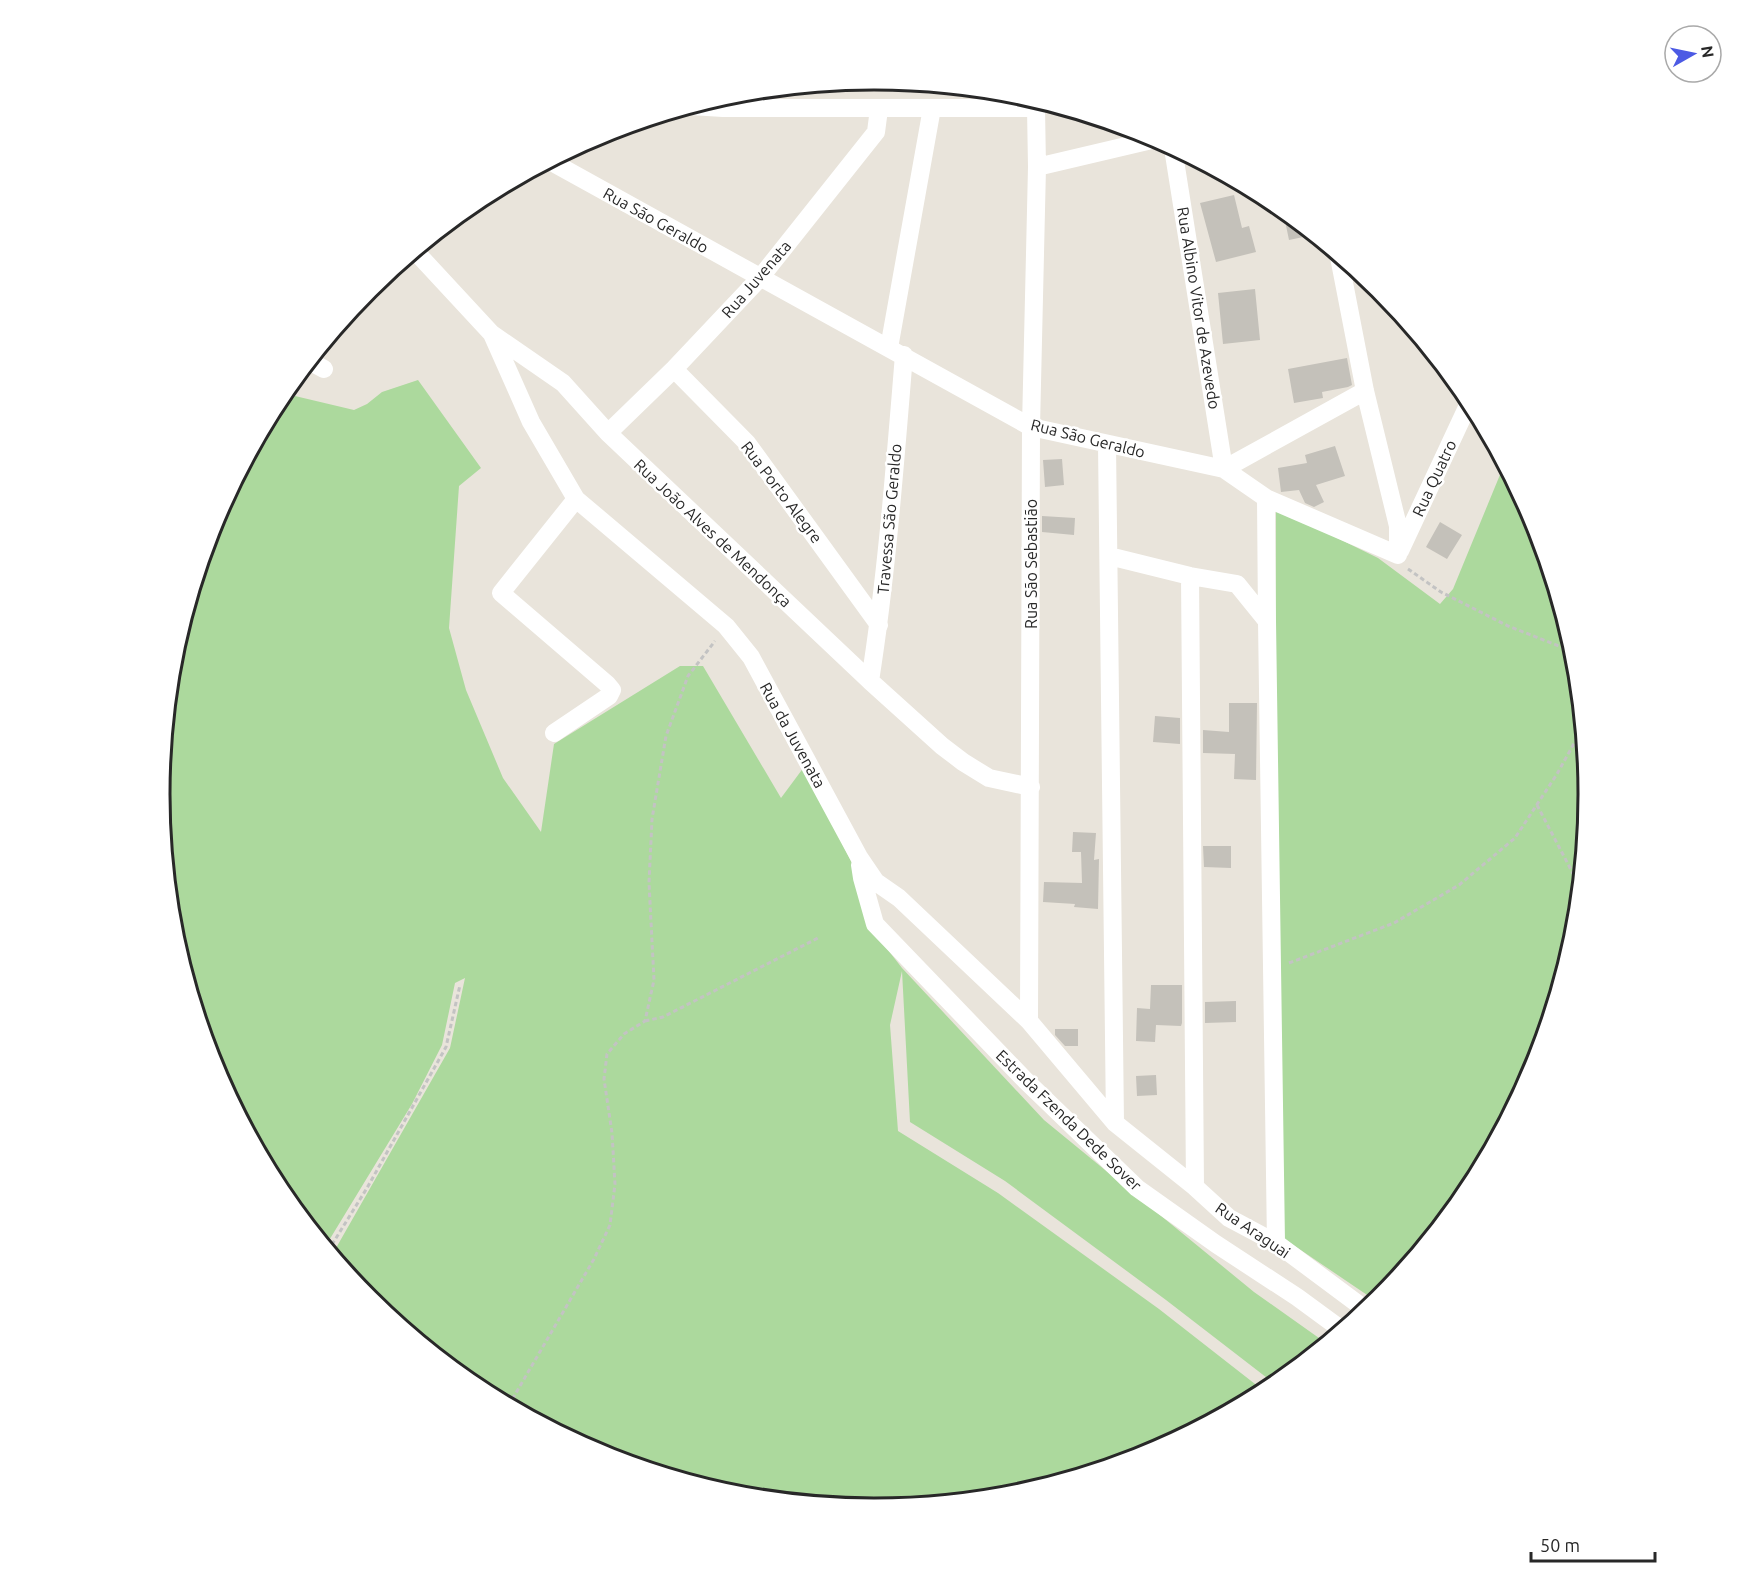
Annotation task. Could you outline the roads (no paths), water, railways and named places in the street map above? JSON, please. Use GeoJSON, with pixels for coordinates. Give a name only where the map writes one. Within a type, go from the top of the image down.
{"type":"FeatureCollection","features":[{"type":"Feature","properties":{"kind":"street"},"geometry":{"type":"LineString","coordinates":[[719,108],[932,108]]}},
{"type":"Feature","properties":{"kind":"street","name":"Rua São Sebastião"},"geometry":{"type":"LineString","coordinates":[[932,108],[1029,108]]}},
{"type":"Feature","properties":{"kind":"street","name":"Travessa São Geraldo"},"geometry":{"type":"LineString","coordinates":[[870,681],[879,625],[891,502],[896,352],[932,108]]}},
{"type":"Feature","properties":{"kind":"street","name":"Rua Juvenata"},"geometry":{"type":"LineString","coordinates":[[608,433],[674,369],[760,278],[876,132],[879,109]]}},
{"type":"Feature","properties":{"kind":"street","name":"Rua São Sebastião"},"geometry":{"type":"LineString","coordinates":[[1029,1020],[1031,427],[1037,167],[1036,110]]}},
{"type":"Feature","properties":{"kind":"street"},"geometry":{"type":"LineString","coordinates":[[1037,167],[1140,143]]}},
{"type":"Feature","properties":{"kind":"street","name":"Rua Albino Vitor de Azevedo"},"geometry":{"type":"LineString","coordinates":[[1175,158],[1224,469]]}},
{"type":"Feature","properties":{"kind":"street","name":"Rua São Geraldo"},"geometry":{"type":"LineString","coordinates":[[558,165],[1031,427],[1224,469],[1266,498],[1398,555]]}},
{"type":"Feature","properties":{"kind":"street","name":"Rua João Alves de Mendonça"},"geometry":{"type":"LineString","coordinates":[[420,256],[492,334],[563,383],[608,433],[870,681],[942,746],[989,778],[1031,787]]}},
{"type":"Feature","properties":{"kind":"street"},"geometry":{"type":"LineString","coordinates":[[1342,269],[1365,391],[1398,526],[1398,555]]}},
{"type":"Feature","properties":{"kind":"street","name":"Rua da Juvenata"},"geometry":{"type":"LineString","coordinates":[[492,334],[531,422],[576,499],[726,626],[751,657],[859,857],[876,882],[899,898],[1029,1020],[1115,1123]]}},
{"type":"Feature","properties":{"kind":"street","name":"Rua Porto Alegre"},"geometry":{"type":"LineString","coordinates":[[674,369],[747,443],[879,625]]}},
{"type":"Feature","properties":{"kind":"street"},"geometry":{"type":"LineString","coordinates":[[1224,469],[1365,391]]}},
{"type":"Feature","properties":{"kind":"street","name":"Rua Quatro"},"geometry":{"type":"LineString","coordinates":[[1398,555],[1465,412]]}},
{"type":"Feature","properties":{"kind":"street"},"geometry":{"type":"LineString","coordinates":[[1107,444],[1115,1123]]}},
{"type":"Feature","properties":{"kind":"street"},"geometry":{"type":"LineString","coordinates":[[1266,498],[1276,1244]]}},
{"type":"Feature","properties":{"kind":"street"},"geometry":{"type":"LineString","coordinates":[[554,733],[609,696],[612,690],[608,684],[501,593],[576,499]]}},
{"type":"Feature","properties":{"kind":"street"},"geometry":{"type":"LineString","coordinates":[[1109,556],[1190,576],[1237,584],[1267,621]]}},
{"type":"Feature","properties":{"kind":"street"},"geometry":{"type":"LineString","coordinates":[[1190,576],[1195,1187]]}},
{"type":"Feature","properties":{"kind":"street","name":"Estrada Fzenda Dede Sover"},"geometry":{"type":"LineString","coordinates":[[859,857],[862,878],[875,924],[1026,1081],[1137,1188],[1335,1325]]}},
{"type":"Feature","properties":{"kind":"street","name":"Rua Araguai"},"geometry":{"type":"LineString","coordinates":[[1115,1123],[1230,1218],[1276,1244],[1358,1304]]}}]}
